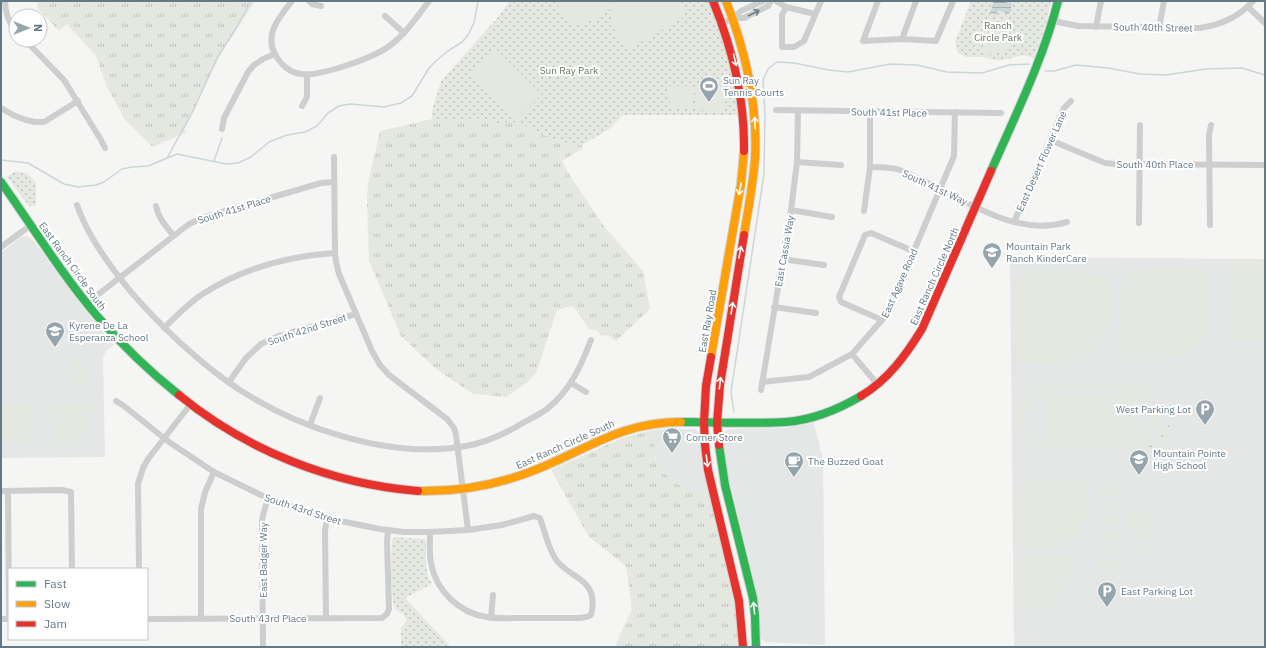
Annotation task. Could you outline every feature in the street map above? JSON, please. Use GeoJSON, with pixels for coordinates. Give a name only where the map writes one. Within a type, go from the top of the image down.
{"type":"FeatureCollection","features":[{"type":"Feature","properties":{"kind":"street"},"geometry":{"type":"LineString","coordinates":[[5,1],[5,9],[8,20]]}},
{"type":"Feature","properties":{"kind":"street"},"geometry":{"type":"LineString","coordinates":[[292,1],[273,27],[272,49],[282,64],[290,70],[299,74],[307,75],[317,74],[367,58],[389,46],[404,33],[429,1]]}},
{"type":"Feature","properties":{"kind":"street"},"geometry":{"type":"LineString","coordinates":[[309,1],[312,4],[321,6]]}},
{"type":"Feature","properties":{"kind":"street","name":"East Ray Road"},"geometry":{"type":"LineString","coordinates":[[713,1],[723,22],[738,74],[744,117],[744,132],[743,166],[706,386],[711,422],[718,444],[721,466],[753,599],[756,626],[756,647]]}},
{"type":"Feature","properties":{"kind":"street","name":"East Ray Road"},"geometry":{"type":"LineString","coordinates":[[726,1],[733,18],[750,73],[756,132],[753,178],[720,385],[705,445],[708,470],[740,601],[744,647]]}},
{"type":"Feature","properties":{"kind":"street"},"geometry":{"type":"LineString","coordinates":[[723,22],[733,18],[741,11],[763,1]]}},
{"type":"Feature","properties":{"kind":"street"},"geometry":{"type":"LineString","coordinates":[[733,18],[744,18],[768,6],[771,1]]}},
{"type":"Feature","properties":{"kind":"street"},"geometry":{"type":"LineString","coordinates":[[776,1],[786,7],[815,14]]}},
{"type":"Feature","properties":{"kind":"street"},"geometry":{"type":"LineString","coordinates":[[786,7],[782,15],[782,47],[794,47],[804,41],[821,1]]}},
{"type":"Feature","properties":{"kind":"street"},"geometry":{"type":"LineString","coordinates":[[878,1],[863,41],[902,39],[936,41],[953,1]]}},
{"type":"Feature","properties":{"kind":"street"},"geometry":{"type":"LineString","coordinates":[[902,39],[916,1]]}},
{"type":"Feature","properties":{"kind":"street","name":"East Ranch Circle North"},"geometry":{"type":"LineString","coordinates":[[711,422],[787,422],[814,417],[847,405],[878,385],[899,365],[917,339],[1033,76],[1053,21],[1058,1]]}},
{"type":"Feature","properties":{"kind":"street"},"geometry":{"type":"LineString","coordinates":[[1096,27],[1101,1]]}},
{"type":"Feature","properties":{"kind":"street"},"geometry":{"type":"LineString","coordinates":[[1159,28],[1164,1]]}},
{"type":"Feature","properties":{"kind":"street","name":"South 40th Street"},"geometry":{"type":"LineString","coordinates":[[1053,21],[1070,25],[1096,27],[1200,28],[1211,26],[1233,18],[1248,7],[1253,1]]}},
{"type":"Feature","properties":{"kind":"street"},"geometry":{"type":"LineString","coordinates":[[1248,7],[1265,23]]}},
{"type":"Feature","properties":{"kind":"street"},"geometry":{"type":"LineString","coordinates":[[385,16],[404,33]]}},
{"type":"Feature","properties":{"kind":"street"},"geometry":{"type":"LineString","coordinates":[[33,48],[64,80],[105,148]]}},
{"type":"Feature","properties":{"kind":"street"},"geometry":{"type":"LineString","coordinates":[[222,129],[224,118],[248,72],[254,65],[263,59],[275,54]]}},
{"type":"Feature","properties":{"kind":"street"},"geometry":{"type":"LineString","coordinates":[[302,106],[307,96],[307,75]]}},
{"type":"Feature","properties":{"kind":"street"},"geometry":{"type":"LineString","coordinates":[[1,108],[26,120],[44,122],[78,101]]}},
{"type":"Feature","properties":{"kind":"street","name":"East Desert Flower Lane"},"geometry":{"type":"LineString","coordinates":[[1014,222],[1064,108],[1071,102]]}},
{"type":"Feature","properties":{"kind":"street","name":"South 41st Place"},"geometry":{"type":"LineString","coordinates":[[776,110],[1002,113]]}},
{"type":"Feature","properties":{"kind":"street","name":"East Cassia Way"},"geometry":{"type":"LineString","coordinates":[[760,390],[791,210],[797,162],[798,111]]}},
{"type":"Feature","properties":{"kind":"street"},"geometry":{"type":"LineString","coordinates":[[864,210],[870,167],[870,112]]}},
{"type":"Feature","properties":{"kind":"street","name":"East Agave Road"},"geometry":{"type":"LineString","coordinates":[[762,382],[809,377],[852,354],[882,320],[890,305],[954,156],[956,112]]}},
{"type":"Feature","properties":{"kind":"street"},"geometry":{"type":"LineString","coordinates":[[1139,223],[1140,125]]}},
{"type":"Feature","properties":{"kind":"street"},"geometry":{"type":"LineString","coordinates":[[1210,125],[1210,225]]}},
{"type":"Feature","properties":{"kind":"street","name":"South 40th Place"},"geometry":{"type":"LineString","coordinates":[[1050,140],[1105,163],[1265,165]]}},
{"type":"Feature","properties":{"kind":"street"},"geometry":{"type":"LineString","coordinates":[[334,157],[335,253],[340,274],[372,351],[380,365],[398,383],[451,423],[456,435],[458,447],[468,530]]}},
{"type":"Feature","properties":{"kind":"street"},"geometry":{"type":"LineString","coordinates":[[797,162],[841,165]]}},
{"type":"Feature","properties":{"kind":"street","name":"South 41st Way"},"geometry":{"type":"LineString","coordinates":[[870,167],[885,167],[900,170],[941,188],[975,207],[1014,222],[1026,225],[1054,226],[1067,222]]}},
{"type":"Feature","properties":{"kind":"street","name":"East Ranch Circle South"},"geometry":{"type":"LineString","coordinates":[[1,182],[72,284],[87,303],[129,351],[161,382],[190,405],[247,442],[293,463],[355,482],[409,490],[463,489],[488,484],[527,473],[619,431],[635,426],[662,422],[711,422]]}},
{"type":"Feature","properties":{"kind":"street","name":"South 41st Place"},"geometry":{"type":"LineString","coordinates":[[87,303],[189,224],[206,217],[320,183],[334,182]]}},
{"type":"Feature","properties":{"kind":"street"},"geometry":{"type":"LineString","coordinates":[[77,206],[94,241],[120,277],[164,328],[198,359],[229,382],[266,405],[310,425],[345,436],[385,445],[426,449],[458,447],[489,440],[520,424],[553,404],[571,383],[591,340]]}},
{"type":"Feature","properties":{"kind":"street"},"geometry":{"type":"LineString","coordinates":[[156,206],[157,213],[161,220],[173,235]]}},
{"type":"Feature","properties":{"kind":"street"},"geometry":{"type":"LineString","coordinates":[[791,210],[832,217]]}},
{"type":"Feature","properties":{"kind":"street"},"geometry":{"type":"LineString","coordinates":[[1,247],[31,225]]}},
{"type":"Feature","properties":{"kind":"street"},"geometry":{"type":"LineString","coordinates":[[882,320],[841,302],[839,297],[865,235],[871,233],[913,252]]}},
{"type":"Feature","properties":{"kind":"street"},"geometry":{"type":"LineString","coordinates":[[164,328],[201,296],[232,278],[257,268],[300,256],[335,253]]}},
{"type":"Feature","properties":{"kind":"street"},"geometry":{"type":"LineString","coordinates":[[782,259],[824,265]]}},
{"type":"Feature","properties":{"kind":"street"},"geometry":{"type":"LineString","coordinates":[[723,289],[734,290]]}},
{"type":"Feature","properties":{"kind":"street"},"geometry":{"type":"LineString","coordinates":[[774,307],[816,314]]}},
{"type":"Feature","properties":{"kind":"street","name":"South 42nd Street"},"geometry":{"type":"LineString","coordinates":[[229,382],[246,358],[261,344],[279,336],[356,314]]}},
{"type":"Feature","properties":{"kind":"street"},"geometry":{"type":"LineString","coordinates":[[852,354],[878,385]]}},
{"type":"Feature","properties":{"kind":"street"},"geometry":{"type":"LineString","coordinates":[[571,383],[586,392]]}},
{"type":"Feature","properties":{"kind":"street"},"geometry":{"type":"LineString","coordinates":[[310,425],[320,398]]}},
{"type":"Feature","properties":{"kind":"street","name":"South 43rd Street"},"geometry":{"type":"LineString","coordinates":[[116,400],[164,438],[214,472],[268,498],[327,518],[388,530],[430,532],[468,530],[534,516],[540,518],[550,549],[558,562],[584,582],[590,591],[593,606],[591,615],[580,618],[491,618]]}},
{"type":"Feature","properties":{"kind":"street"},"geometry":{"type":"LineString","coordinates":[[139,568],[138,484],[143,468],[148,459],[190,405]]}},
{"type":"Feature","properties":{"kind":"street"},"geometry":{"type":"LineString","coordinates":[[201,618],[201,509],[205,492],[214,472]]}},
{"type":"Feature","properties":{"kind":"street"},"geometry":{"type":"LineString","coordinates":[[1,491],[62,490],[71,492],[72,568]]}},
{"type":"Feature","properties":{"kind":"street"},"geometry":{"type":"LineString","coordinates":[[8,491],[9,568]]}},
{"type":"Feature","properties":{"kind":"street","name":"East Badger Way"},"geometry":{"type":"LineString","coordinates":[[263,647],[262,522],[268,498]]}},
{"type":"Feature","properties":{"kind":"street"},"geometry":{"type":"LineString","coordinates":[[326,618],[325,532],[327,518]]}},
{"type":"Feature","properties":{"kind":"street","name":"South 43rd Place"},"geometry":{"type":"LineString","coordinates":[[148,619],[382,618],[387,614],[389,609],[388,530]]}},
{"type":"Feature","properties":{"kind":"street"},"geometry":{"type":"LineString","coordinates":[[430,532],[431,562],[438,584],[446,596],[468,612],[491,618],[493,595]]}},
{"type":"Feature","properties":{"kind":"shaded area"},"geometry":{"type":"Polygon","coordinates":[[[994,1],[1002,1],[1012,4],[1009,14],[998,10],[996,15],[990,13],[994,1]]]}},
{"type":"Feature","properties":{"kind":"shaded area","name":"Kyrene De La Esperanza School"},"geometry":{"type":"Polygon","coordinates":[[[27,236],[33,240],[95,323],[114,345],[106,351],[103,358],[105,457],[1,458],[1,253],[21,237],[27,236]]]}},
{"type":"Feature","properties":{"kind":"shaded area","name":"Mountain Pointe High School"},"geometry":{"type":"Polygon","coordinates":[[[1010,257],[1265,259],[1265,647],[1014,646],[1010,257]]]}},
{"type":"Feature","properties":{"kind":"shaded area"},"geometry":{"type":"Polygon","coordinates":[[[814,423],[823,459],[825,645],[765,642],[760,637],[755,585],[727,471],[722,437],[724,432],[730,429],[784,428],[814,423]]]}},
{"type":"Feature","properties":{"kind":"shaded area"},"geometry":{"type":"Polygon","coordinates":[[[652,430],[697,430],[700,436],[708,489],[690,492],[665,474],[656,462],[652,430]]]}},
{"type":"Feature","properties":{"kind":"green space"},"geometry":{"type":"Polygon","coordinates":[[[38,1],[252,1],[254,3],[221,53],[184,130],[187,132],[153,147],[125,120],[106,85],[96,56],[67,24],[59,31],[48,20],[48,8],[37,8],[38,1]]]}},
{"type":"Feature","properties":{"kind":"green space","name":"Sun Ray Park"},"geometry":{"type":"Polygon","coordinates":[[[510,1],[709,1],[729,57],[739,115],[623,115],[608,130],[582,145],[561,142],[530,127],[512,122],[499,123],[481,118],[460,121],[432,119],[432,110],[441,81],[499,16],[510,1]]]}},
{"type":"Feature","properties":{"kind":"green space"},"geometry":{"type":"Polygon","coordinates":[[[555,1],[610,1],[607,9],[599,17],[581,23],[571,24],[555,1]]]}},
{"type":"Feature","properties":{"kind":"green space"},"geometry":{"type":"Polygon","coordinates":[[[610,1],[677,1],[685,12],[684,17],[629,49],[619,38],[614,28],[611,16],[610,1]]]}},
{"type":"Feature","properties":{"kind":"green space","name":"Ranch Circle Park"},"geometry":{"type":"Polygon","coordinates":[[[971,1],[1051,1],[1046,24],[1034,58],[1024,55],[998,61],[984,57],[966,57],[958,53],[955,42],[971,1]]]}},
{"type":"Feature","properties":{"kind":"green space"},"geometry":{"type":"Polygon","coordinates":[[[1005,25],[1009,27],[1011,47],[1009,50],[986,55],[984,52],[981,32],[983,29],[1005,25]]]}},
{"type":"Feature","properties":{"kind":"green space"},"geometry":{"type":"Polygon","coordinates":[[[495,48],[542,94],[517,120],[470,74],[495,48]]]}},
{"type":"Feature","properties":{"kind":"green space","name":"Sun Ray Tennis Courts"},"geometry":{"type":"Polygon","coordinates":[[[698,85],[722,85],[724,87],[724,109],[721,111],[697,110],[695,108],[695,87],[698,85]]]}},
{"type":"Feature","properties":{"kind":"green space"},"geometry":{"type":"Polygon","coordinates":[[[669,86],[694,86],[694,95],[668,96],[669,86]]]}},
{"type":"Feature","properties":{"kind":"green space"},"geometry":{"type":"Polygon","coordinates":[[[670,97],[693,97],[692,109],[670,109],[670,97]]]}},
{"type":"Feature","properties":{"kind":"green space"},"geometry":{"type":"Polygon","coordinates":[[[481,118],[499,123],[512,122],[531,127],[544,135],[561,142],[582,145],[583,148],[562,161],[603,225],[643,271],[650,309],[616,341],[607,335],[601,336],[598,331],[589,329],[573,306],[557,310],[536,373],[528,382],[506,397],[474,394],[470,392],[436,369],[401,336],[369,261],[367,200],[368,184],[380,131],[432,119],[460,121],[481,118]]]}},
{"type":"Feature","properties":{"kind":"green space"},"geometry":{"type":"Polygon","coordinates":[[[15,171],[28,174],[36,182],[36,205],[29,206],[7,177],[15,171]]]}},
{"type":"Feature","properties":{"kind":"green space"},"geometry":{"type":"Polygon","coordinates":[[[1229,262],[1265,262],[1265,341],[1230,341],[1229,262]]]}},
{"type":"Feature","properties":{"kind":"green space"},"geometry":{"type":"Polygon","coordinates":[[[1210,269],[1210,316],[1208,328],[1198,343],[1182,354],[1172,357],[1152,359],[1122,358],[1122,283],[1126,275],[1134,270],[1210,269]]]}},
{"type":"Feature","properties":{"kind":"green space"},"geometry":{"type":"Polygon","coordinates":[[[1028,271],[1079,271],[1080,276],[1108,276],[1109,307],[1107,326],[1102,339],[1093,349],[1081,357],[1068,361],[1049,363],[1018,362],[1017,286],[1020,277],[1023,273],[1028,271]]]}},
{"type":"Feature","properties":{"kind":"green space"},"geometry":{"type":"Polygon","coordinates":[[[77,358],[84,367],[71,378],[64,369],[77,358]]]}},
{"type":"Feature","properties":{"kind":"green space"},"geometry":{"type":"Polygon","coordinates":[[[85,368],[92,377],[78,388],[71,379],[85,368]]]}},
{"type":"Feature","properties":{"kind":"green space"},"geometry":{"type":"Polygon","coordinates":[[[1150,384],[1150,391],[1146,391],[1155,400],[1158,407],[1158,424],[1155,432],[1143,444],[1138,446],[1044,448],[1034,445],[1027,440],[1021,433],[1018,426],[1016,418],[1018,409],[1028,393],[1024,392],[1024,386],[1150,384]],[[1126,391],[1047,392],[1038,395],[1026,408],[1024,415],[1025,423],[1028,431],[1035,437],[1044,441],[1134,439],[1144,434],[1149,427],[1151,413],[1144,401],[1139,396],[1126,391]]]}},
{"type":"Feature","properties":{"kind":"green space"},"geometry":{"type":"Polygon","coordinates":[[[1045,394],[1130,394],[1130,439],[1045,440],[1045,394]]]}},
{"type":"Feature","properties":{"kind":"green space"},"geometry":{"type":"Polygon","coordinates":[[[1133,394],[1135,394],[1135,430],[1136,395],[1137,396],[1138,435],[1133,438],[1133,394]]]}},
{"type":"Feature","properties":{"kind":"green space"},"geometry":{"type":"Polygon","coordinates":[[[94,403],[91,420],[82,434],[69,442],[52,446],[50,408],[54,404],[94,403]]]}},
{"type":"Feature","properties":{"kind":"green space"},"geometry":{"type":"Polygon","coordinates":[[[29,404],[32,408],[33,446],[24,446],[16,444],[1,435],[1,405],[29,404]]]}},
{"type":"Feature","properties":{"kind":"green space"},"geometry":{"type":"Polygon","coordinates":[[[1165,425],[1169,425],[1167,456],[1127,458],[1127,451],[1145,448],[1156,443],[1160,439],[1163,427],[1165,425]]]}},
{"type":"Feature","properties":{"kind":"green space"},"geometry":{"type":"Polygon","coordinates":[[[652,430],[656,462],[665,474],[683,488],[690,491],[708,489],[732,587],[738,647],[615,647],[632,608],[626,566],[589,537],[551,470],[622,438],[652,430]]]}},
{"type":"Feature","properties":{"kind":"green space"},"geometry":{"type":"Polygon","coordinates":[[[1086,480],[1086,516],[1084,523],[1076,534],[1064,543],[1050,548],[1019,548],[1019,485],[1022,481],[1086,480]]]}},
{"type":"Feature","properties":{"kind":"green space"},"geometry":{"type":"Polygon","coordinates":[[[1117,487],[1118,496],[1099,496],[1099,488],[1117,487]]]}},
{"type":"Feature","properties":{"kind":"green space"},"geometry":{"type":"Polygon","coordinates":[[[1099,502],[1118,502],[1118,510],[1099,511],[1099,502]]]}},
{"type":"Feature","properties":{"kind":"green space"},"geometry":{"type":"Polygon","coordinates":[[[1130,513],[1149,513],[1154,517],[1154,527],[1130,528],[1130,513]]]}},
{"type":"Feature","properties":{"kind":"green space"},"geometry":{"type":"Polygon","coordinates":[[[1118,516],[1118,525],[1099,525],[1099,517],[1118,516]]]}},
{"type":"Feature","properties":{"kind":"green space"},"geometry":{"type":"Polygon","coordinates":[[[1130,530],[1149,530],[1149,539],[1131,539],[1130,530]]]}},
{"type":"Feature","properties":{"kind":"green space"},"geometry":{"type":"Polygon","coordinates":[[[1099,531],[1118,531],[1118,539],[1100,539],[1099,531]]]}},
{"type":"Feature","properties":{"kind":"green space"},"geometry":{"type":"Polygon","coordinates":[[[395,537],[424,539],[426,541],[427,569],[429,579],[432,584],[405,598],[451,647],[401,647],[401,628],[407,621],[404,615],[395,609],[393,602],[391,556],[392,540],[395,537]]]}},
{"type":"Feature","properties":{"kind":"green space"},"geometry":{"type":"Polygon","coordinates":[[[1149,544],[1149,553],[1131,553],[1131,545],[1149,544]]]}},
{"type":"Feature","properties":{"kind":"green space"},"geometry":{"type":"Polygon","coordinates":[[[1099,545],[1118,545],[1118,553],[1100,554],[1099,545]]]}},
{"type":"Feature","properties":{"kind":"green space"},"geometry":{"type":"Polygon","coordinates":[[[1073,555],[1070,578],[1059,595],[1042,607],[1019,611],[1020,559],[1023,556],[1073,555]]]}},
{"type":"Feature","properties":{"kind":"green space"},"geometry":{"type":"Polygon","coordinates":[[[1119,559],[1119,568],[1100,568],[1100,560],[1119,559]]]}},
{"type":"Feature","properties":{"kind":"waterway"},"geometry":{"type":"LineString","coordinates":[[167,158],[193,111],[217,58],[251,1]]}},
{"type":"Feature","properties":{"kind":"waterway"},"geometry":{"type":"LineString","coordinates":[[1,160],[28,163],[64,184],[78,187],[96,185],[104,182],[122,169],[148,166],[177,154],[226,164],[238,163],[251,157],[269,142],[287,135],[305,132],[317,126],[328,113],[339,106],[350,104],[384,107],[401,103],[412,96],[429,68],[448,51],[462,42],[468,35],[474,23],[478,1]]}},
{"type":"Feature","properties":{"kind":"waterway"},"geometry":{"type":"LineString","coordinates":[[734,412],[731,392],[764,174],[765,113],[763,80],[768,69],[777,62],[794,63],[848,72],[890,64],[917,65],[947,72],[982,73],[1009,65],[1029,64]]}},
{"type":"Feature","properties":{"kind":"waterway"},"geometry":{"type":"LineString","coordinates":[[1045,71],[1054,71],[1076,65],[1108,68],[1140,74],[1166,75],[1206,69],[1242,68],[1265,75]]}},
{"type":"Feature","properties":{"kind":"waterway"},"geometry":{"type":"LineString","coordinates":[[214,161],[222,138]]}},
{"type":"Feature","properties":{"kind":"traffic: fast"},"geometry":{"type":"LineString","coordinates":[[991,171],[1037,66],[1058,1]]}},
{"type":"Feature","properties":{"kind":"traffic: fast"},"geometry":{"type":"LineString","coordinates":[[1,182],[60,268],[98,317],[137,358],[179,395]]}},
{"type":"Feature","properties":{"kind":"traffic: fast"},"geometry":{"type":"LineString","coordinates":[[681,422],[760,423],[796,421],[825,413],[861,396]]}},
{"type":"Feature","properties":{"kind":"traffic: fast"},"geometry":{"type":"LineString","coordinates":[[719,445],[725,485],[753,598],[756,647]]}},
{"type":"Feature","properties":{"kind":"traffic: slow"},"geometry":{"type":"LineString","coordinates":[[726,1],[745,59],[755,118],[755,159],[744,235]]}},
{"type":"Feature","properties":{"kind":"traffic: slow"},"geometry":{"type":"LineString","coordinates":[[711,357],[741,184],[744,151]]}},
{"type":"Feature","properties":{"kind":"traffic: slow"},"geometry":{"type":"LineString","coordinates":[[418,491],[449,490],[496,483],[526,474],[624,431],[660,423],[681,422]]}},
{"type":"Feature","properties":{"kind":"traffic: jam"},"geometry":{"type":"LineString","coordinates":[[713,1],[732,56],[740,93],[744,131],[744,151]]}},
{"type":"Feature","properties":{"kind":"traffic: jam"},"geometry":{"type":"LineString","coordinates":[[861,396],[871,390],[888,375],[910,348],[922,329],[991,171]]}},
{"type":"Feature","properties":{"kind":"traffic: jam"},"geometry":{"type":"LineString","coordinates":[[719,445],[717,423],[720,385],[744,235]]}},
{"type":"Feature","properties":{"kind":"traffic: jam"},"geometry":{"type":"LineString","coordinates":[[711,357],[706,386],[704,422],[705,445],[708,470],[739,601],[743,647]]}},
{"type":"Feature","properties":{"kind":"traffic: jam"},"geometry":{"type":"LineString","coordinates":[[179,395],[205,415],[232,432],[261,448],[291,461],[353,481],[418,491]]}},
{"type":"Feature","properties":{"kind":"place","name":"Sun Ray Tennis Courts"},"geometry":{"type":"Point","coordinates":[709,103]}},
{"type":"Feature","properties":{"kind":"place","name":"Mountain Park Ranch KinderCare"},"geometry":{"type":"Point","coordinates":[992,269]}},
{"type":"Feature","properties":{"kind":"place","name":"Kyrene De La Esperanza School"},"geometry":{"type":"Point","coordinates":[55,348]}},
{"type":"Feature","properties":{"kind":"place","name":"West Parking Lot"},"geometry":{"type":"Point","coordinates":[1205,426]}},
{"type":"Feature","properties":{"kind":"place","name":"Corner Store"},"geometry":{"type":"Point","coordinates":[672,454]}},
{"type":"Feature","properties":{"kind":"place","name":"Mountain Pointe High School"},"geometry":{"type":"Point","coordinates":[1139,476]}},
{"type":"Feature","properties":{"kind":"place","name":"The Buzzed Goat"},"geometry":{"type":"Point","coordinates":[794,478]}},
{"type":"Feature","properties":{"kind":"place","name":"East Parking Lot"},"geometry":{"type":"Point","coordinates":[1107,608]}}]}
